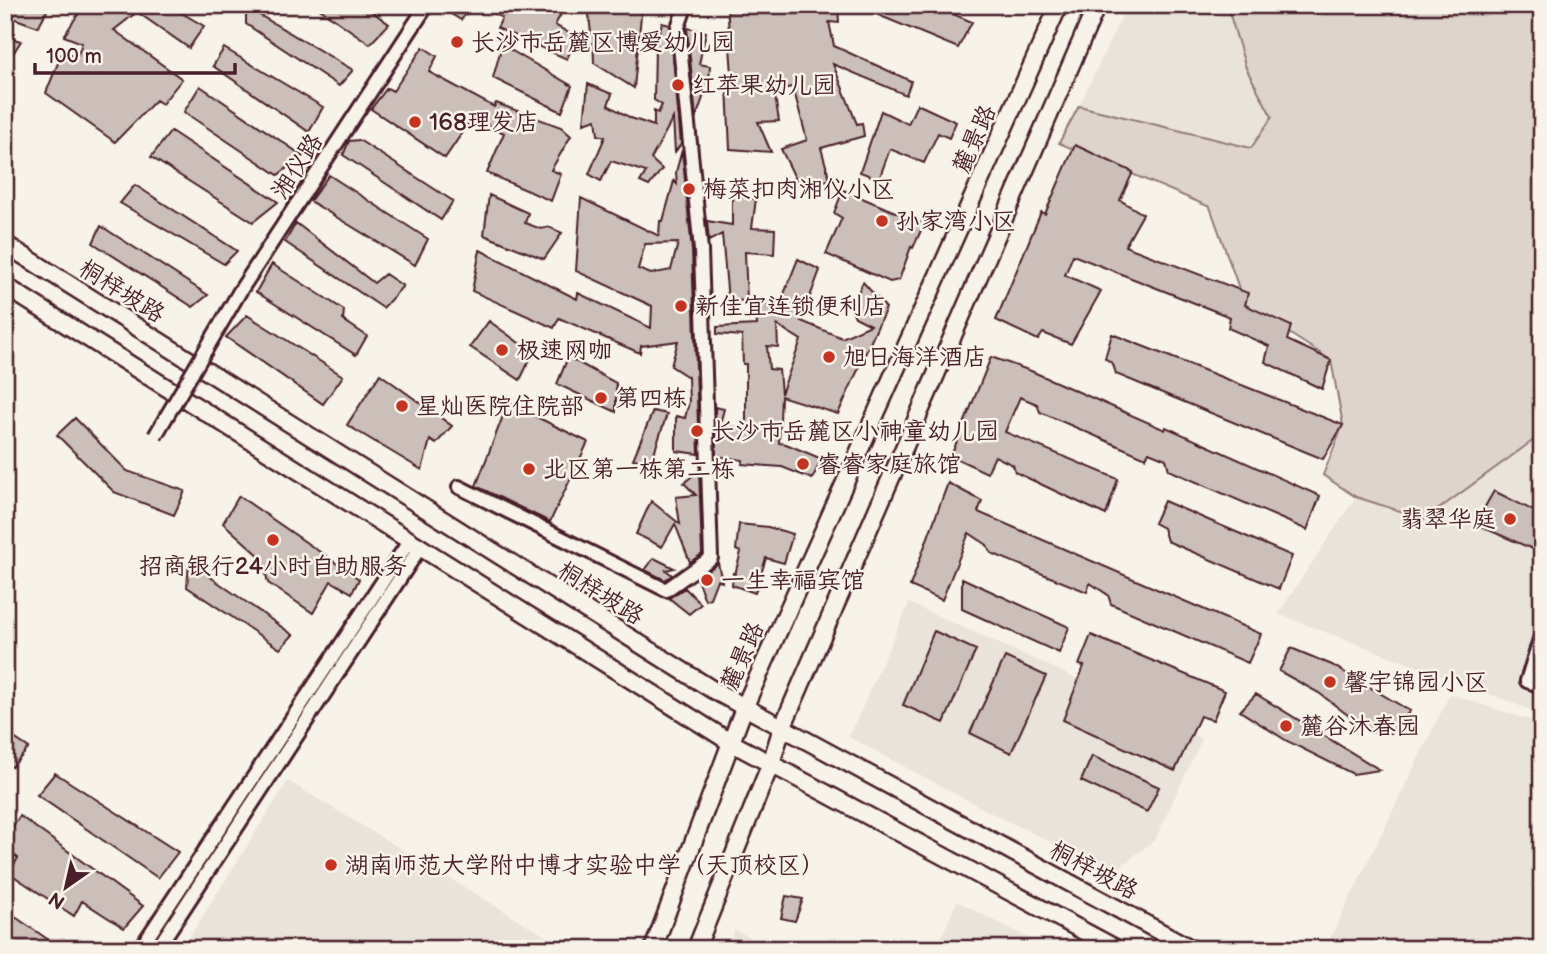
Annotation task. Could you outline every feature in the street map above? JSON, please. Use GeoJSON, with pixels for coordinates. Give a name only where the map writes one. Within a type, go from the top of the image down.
{"type":"FeatureCollection","features":[{"type":"Feature","properties":{"kind":"main road","name":"麓景路"},"geometry":{"type":"LineString","coordinates":[[653,949],[744,708],[1059,5]]}},
{"type":"Feature","properties":{"kind":"main road"},"geometry":{"type":"LineString","coordinates":[[696,949],[771,763],[782,728],[1097,5]]}},
{"type":"Feature","properties":{"kind":"main road","name":"桐梓坡路"},"geometry":{"type":"LineString","coordinates":[[5,244],[744,708],[1192,949]]}},
{"type":"Feature","properties":{"kind":"main road"},"geometry":{"type":"LineString","coordinates":[[5,286],[730,742],[1117,949]]}},
{"type":"Feature","properties":{"kind":"street","name":"湘仪路"},"geometry":{"type":"LineString","coordinates":[[155,436],[247,280],[427,5]]}},
{"type":"Feature","properties":{"kind":"street"},"geometry":{"type":"LineString","coordinates":[[459,487],[666,590],[711,558],[701,250],[678,27],[686,5]]}},
{"type":"Feature","properties":{"kind":"street"},"geometry":{"type":"LineString","coordinates":[[141,949],[416,543]]}},
{"type":"Feature","properties":{"kind":"street"},"geometry":{"type":"LineString","coordinates":[[157,949],[416,543]]}},
{"type":"Feature","properties":{"kind":"street"},"geometry":{"type":"LineString","coordinates":[[1542,633],[1527,681],[1542,685]]}},
{"type":"Feature","properties":{"kind":"shaded area"},"geometry":{"type":"Polygon","coordinates":[[[1127,5],[1227,5],[1246,68],[1272,117],[1251,148],[1079,106],[1127,5]]]}},
{"type":"Feature","properties":{"kind":"shaded area"},"geometry":{"type":"Polygon","coordinates":[[[1227,5],[1542,5],[1542,434],[1425,519],[1356,497],[1323,475],[1343,425],[1331,360],[1245,305],[1210,207],[1059,143],[1079,106],[1251,148],[1272,117],[1246,68],[1227,5]]]}},
{"type":"Feature","properties":{"kind":"shaded area"},"geometry":{"type":"Polygon","coordinates":[[[1542,434],[1542,714],[1278,614],[1356,497],[1425,519],[1542,434]]]}},
{"type":"Feature","properties":{"kind":"shaded area"},"geometry":{"type":"Polygon","coordinates":[[[909,603],[1202,739],[1155,840],[1113,872],[997,816],[849,737],[909,603]]]}},
{"type":"Feature","properties":{"kind":"shaded area"},"geometry":{"type":"Polygon","coordinates":[[[1450,694],[1542,724],[1542,949],[1325,949],[1450,694]]]}},
{"type":"Feature","properties":{"kind":"shaded area","name":"湖南师范大学附中博才实验中学（天顶校区）"},"geometry":{"type":"Polygon","coordinates":[[[288,781],[567,949],[182,949],[288,781]]]}},
{"type":"Feature","properties":{"kind":"shaded area"},"geometry":{"type":"Polygon","coordinates":[[[957,901],[1049,949],[936,949],[957,901]]]}},
{"type":"Feature","properties":{"kind":"shaded area"},"geometry":{"type":"Polygon","coordinates":[[[735,930],[775,949],[727,949],[735,930]]]}},
{"type":"Feature","properties":{"kind":"building"},"geometry":{"type":"Polygon","coordinates":[[[5,5],[50,5],[38,27],[5,15],[5,5]]]}},
{"type":"Feature","properties":{"kind":"building"},"geometry":{"type":"Polygon","coordinates":[[[84,5],[168,5],[204,26],[189,48],[137,12],[114,30],[182,79],[162,104],[156,100],[115,142],[46,93],[62,53],[77,57],[82,43],[64,36],[84,5]]]}},
{"type":"Feature","properties":{"kind":"building"},"geometry":{"type":"Polygon","coordinates":[[[314,5],[363,5],[389,24],[370,44],[314,5]]]}},
{"type":"Feature","properties":{"kind":"building"},"geometry":{"type":"Polygon","coordinates":[[[436,5],[473,5],[461,20],[436,5]]]}},
{"type":"Feature","properties":{"kind":"building"},"geometry":{"type":"Polygon","coordinates":[[[479,5],[566,5],[555,25],[576,37],[567,59],[497,28],[502,18],[479,5]]]}},
{"type":"Feature","properties":{"kind":"building"},"geometry":{"type":"Polygon","coordinates":[[[588,5],[642,5],[634,88],[594,63],[588,5]]]}},
{"type":"Feature","properties":{"kind":"building"},"geometry":{"type":"Polygon","coordinates":[[[727,5],[838,5],[839,23],[829,22],[834,46],[911,81],[906,95],[833,64],[857,124],[862,123],[864,136],[821,148],[830,180],[798,184],[781,149],[807,140],[793,87],[774,90],[779,121],[758,122],[771,152],[730,149],[727,87],[733,88],[727,5]]]}},
{"type":"Feature","properties":{"kind":"building"},"geometry":{"type":"Polygon","coordinates":[[[854,5],[932,5],[972,22],[958,48],[854,5]]]}},
{"type":"Feature","properties":{"kind":"building"},"geometry":{"type":"Polygon","coordinates":[[[246,7],[353,70],[339,86],[246,24],[246,7]]]}},
{"type":"Feature","properties":{"kind":"building"},"geometry":{"type":"Polygon","coordinates":[[[662,23],[670,25],[681,144],[675,152],[673,118],[651,159],[662,169],[649,186],[640,182],[646,172],[611,161],[601,181],[589,174],[605,137],[598,135],[596,119],[584,123],[588,84],[612,94],[608,105],[631,118],[654,126],[654,111],[658,113],[662,105],[654,100],[655,46],[662,23]]]}},
{"type":"Feature","properties":{"kind":"building"},"geometry":{"type":"Polygon","coordinates":[[[687,28],[706,32],[699,64],[710,66],[709,80],[696,118],[687,28]]]}},
{"type":"Feature","properties":{"kind":"building"},"geometry":{"type":"Polygon","coordinates":[[[5,37],[21,41],[5,66],[5,37]]]}},
{"type":"Feature","properties":{"kind":"building"},"geometry":{"type":"Polygon","coordinates":[[[502,45],[572,86],[562,112],[493,78],[502,45]]]}},
{"type":"Feature","properties":{"kind":"building"},"geometry":{"type":"Polygon","coordinates":[[[423,47],[437,56],[429,72],[494,107],[496,103],[561,127],[571,136],[551,170],[561,174],[551,201],[487,173],[504,133],[477,120],[475,123],[471,120],[445,158],[371,109],[387,88],[393,91],[423,47]]]}},
{"type":"Feature","properties":{"kind":"building"},"geometry":{"type":"Polygon","coordinates":[[[224,48],[323,107],[309,132],[213,66],[224,48]]]}},
{"type":"Feature","properties":{"kind":"building"},"geometry":{"type":"Polygon","coordinates":[[[200,86],[303,156],[278,175],[184,112],[200,86]]]}},
{"type":"Feature","properties":{"kind":"building"},"geometry":{"type":"Polygon","coordinates":[[[917,104],[956,122],[949,138],[938,133],[924,163],[890,149],[879,179],[860,172],[881,111],[908,124],[917,104]]]}},
{"type":"Feature","properties":{"kind":"building"},"geometry":{"type":"Polygon","coordinates":[[[171,131],[278,202],[253,222],[151,157],[171,131]]]}},
{"type":"Feature","properties":{"kind":"building"},"geometry":{"type":"Polygon","coordinates":[[[359,140],[453,201],[441,220],[343,155],[349,141],[359,140]]]}},
{"type":"Feature","properties":{"kind":"building"},"geometry":{"type":"Polygon","coordinates":[[[1075,145],[1133,172],[1120,200],[1143,214],[1125,246],[1248,293],[1245,305],[1291,326],[1287,340],[1331,360],[1322,389],[1265,362],[1269,346],[1228,328],[1230,317],[1073,255],[1065,275],[1101,291],[1071,344],[1043,333],[1038,340],[996,320],[1041,212],[1045,214],[1075,145]]]}},
{"type":"Feature","properties":{"kind":"building"},"geometry":{"type":"Polygon","coordinates":[[[682,150],[692,251],[699,454],[676,451],[676,416],[685,418],[689,402],[688,377],[671,366],[678,341],[641,346],[640,353],[559,318],[554,328],[472,291],[480,250],[577,299],[578,293],[651,328],[652,306],[576,271],[581,198],[659,236],[660,221],[663,221],[674,181],[677,184],[676,172],[682,150]],[[678,243],[645,244],[638,269],[651,274],[671,270],[678,243]]]}},
{"type":"Feature","properties":{"kind":"building"},"geometry":{"type":"Polygon","coordinates":[[[329,175],[428,239],[415,265],[310,201],[329,175]]]}},
{"type":"Feature","properties":{"kind":"building"},"geometry":{"type":"Polygon","coordinates":[[[135,185],[237,251],[224,264],[120,203],[135,185]]]}},
{"type":"Feature","properties":{"kind":"building"},"geometry":{"type":"Polygon","coordinates":[[[843,190],[924,224],[913,248],[911,247],[899,280],[890,282],[826,254],[842,218],[834,213],[843,190]]]}},
{"type":"Feature","properties":{"kind":"building"},"geometry":{"type":"Polygon","coordinates":[[[489,195],[528,213],[525,223],[541,229],[549,227],[562,233],[544,259],[484,235],[489,195]]]}},
{"type":"Feature","properties":{"kind":"building"},"geometry":{"type":"Polygon","coordinates":[[[732,195],[756,199],[752,228],[775,229],[774,254],[745,252],[747,301],[728,300],[722,234],[709,241],[707,221],[732,225],[732,195]]]}},
{"type":"Feature","properties":{"kind":"building"},"geometry":{"type":"Polygon","coordinates":[[[296,223],[374,283],[385,274],[403,286],[383,308],[285,242],[296,223]]]}},
{"type":"Feature","properties":{"kind":"building"},"geometry":{"type":"Polygon","coordinates":[[[101,226],[208,295],[193,307],[93,243],[101,226]]]}},
{"type":"Feature","properties":{"kind":"building"},"geometry":{"type":"Polygon","coordinates":[[[798,259],[820,270],[801,321],[842,338],[871,325],[855,317],[851,307],[863,282],[886,308],[838,414],[781,396],[779,443],[822,459],[812,479],[782,467],[742,464],[743,460],[716,456],[715,407],[724,409],[720,424],[746,430],[746,364],[743,364],[742,336],[717,334],[717,327],[757,325],[756,305],[780,304],[798,259]],[[777,325],[778,347],[767,346],[769,369],[779,370],[781,394],[801,340],[777,325]]]}},
{"type":"Feature","properties":{"kind":"building"},"geometry":{"type":"Polygon","coordinates":[[[272,264],[344,310],[343,320],[367,336],[356,355],[256,292],[272,264]]]}},
{"type":"Feature","properties":{"kind":"building"},"geometry":{"type":"Polygon","coordinates":[[[247,315],[343,376],[323,404],[226,337],[247,315]]]}},
{"type":"Feature","properties":{"kind":"building","name":"极速网咖"},"geometry":{"type":"Polygon","coordinates":[[[489,321],[533,353],[520,380],[470,347],[489,321]]]}},
{"type":"Feature","properties":{"kind":"building"},"geometry":{"type":"Polygon","coordinates":[[[1112,334],[1343,425],[1323,459],[1116,374],[1113,364],[1105,358],[1112,334]]]}},
{"type":"Feature","properties":{"kind":"building","name":"第四栋"},"geometry":{"type":"Polygon","coordinates":[[[568,357],[616,383],[616,412],[557,384],[568,357]]]}},
{"type":"Feature","properties":{"kind":"building"},"geometry":{"type":"Polygon","coordinates":[[[991,357],[1031,371],[1165,430],[1166,427],[1320,496],[1307,530],[1169,470],[1166,459],[1149,452],[1146,458],[1040,412],[1037,404],[1020,397],[1005,432],[1118,479],[1106,515],[1015,472],[1013,465],[995,456],[987,473],[951,456],[991,357]]]}},
{"type":"Feature","properties":{"kind":"building"},"geometry":{"type":"Polygon","coordinates":[[[380,374],[452,426],[436,444],[430,440],[422,470],[347,425],[380,374]]]}},
{"type":"Feature","properties":{"kind":"building","name":"北区第一栋第二栋"},"geometry":{"type":"Polygon","coordinates":[[[508,403],[588,442],[550,522],[476,486],[508,403]]]}},
{"type":"Feature","properties":{"kind":"building"},"geometry":{"type":"Polygon","coordinates":[[[653,411],[667,414],[651,462],[633,459],[653,411]]]}},
{"type":"Feature","properties":{"kind":"building"},"geometry":{"type":"Polygon","coordinates":[[[75,418],[127,471],[185,491],[174,515],[114,492],[57,435],[75,418]]]}},
{"type":"Feature","properties":{"kind":"building"},"geometry":{"type":"Polygon","coordinates":[[[699,470],[702,554],[690,562],[675,524],[662,547],[636,534],[651,501],[680,524],[676,497],[696,495],[684,483],[699,470]]]}},
{"type":"Feature","properties":{"kind":"building"},"geometry":{"type":"Polygon","coordinates":[[[948,483],[982,501],[978,512],[1261,634],[1248,663],[1111,604],[1108,595],[1090,583],[1087,592],[991,553],[987,545],[969,533],[942,600],[910,586],[948,483]]]}},
{"type":"Feature","properties":{"kind":"building","name":"翡翠华庭"},"geometry":{"type":"Polygon","coordinates":[[[1494,491],[1542,515],[1542,553],[1475,524],[1494,491]]]}},
{"type":"Feature","properties":{"kind":"building","name":"招商银行24小时自助服务"},"geometry":{"type":"Polygon","coordinates":[[[239,496],[359,579],[352,593],[331,581],[313,613],[268,583],[262,558],[223,523],[239,496]]]}},
{"type":"Feature","properties":{"kind":"building"},"geometry":{"type":"Polygon","coordinates":[[[1164,501],[1292,556],[1279,589],[1167,541],[1163,528],[1154,523],[1164,501]]]}},
{"type":"Feature","properties":{"kind":"building"},"geometry":{"type":"Polygon","coordinates":[[[739,524],[768,527],[793,534],[784,563],[766,558],[755,593],[732,585],[733,573],[735,574],[741,552],[736,550],[739,524]]]}},
{"type":"Feature","properties":{"kind":"building"},"geometry":{"type":"Polygon","coordinates":[[[654,558],[674,568],[666,570],[672,575],[665,580],[645,570],[654,558]]]}},
{"type":"Feature","properties":{"kind":"building"},"geometry":{"type":"Polygon","coordinates":[[[189,562],[293,635],[280,649],[187,587],[189,562]]]}},
{"type":"Feature","properties":{"kind":"building","name":"一生幸福宾馆"},"geometry":{"type":"Polygon","coordinates":[[[718,563],[722,582],[717,580],[710,598],[705,600],[697,579],[718,563]]]}},
{"type":"Feature","properties":{"kind":"building"},"geometry":{"type":"Polygon","coordinates":[[[962,578],[1069,627],[1059,653],[962,609],[962,578]]]}},
{"type":"Feature","properties":{"kind":"building"},"geometry":{"type":"Polygon","coordinates":[[[685,588],[701,604],[689,614],[669,598],[685,588]]]}},
{"type":"Feature","properties":{"kind":"building"},"geometry":{"type":"Polygon","coordinates":[[[934,631],[976,650],[944,723],[903,705],[934,631]]]}},
{"type":"Feature","properties":{"kind":"building"},"geometry":{"type":"Polygon","coordinates":[[[1091,635],[1225,691],[1213,720],[1200,716],[1175,771],[1063,720],[1084,666],[1079,665],[1091,635]]]}},
{"type":"Feature","properties":{"kind":"building","name":"馨宇锦园小区"},"geometry":{"type":"Polygon","coordinates":[[[1291,648],[1332,665],[1410,711],[1391,733],[1370,732],[1319,693],[1279,671],[1291,648]]]}},
{"type":"Feature","properties":{"kind":"building"},"geometry":{"type":"Polygon","coordinates":[[[1005,657],[1046,676],[1011,753],[970,733],[1005,657]]]}},
{"type":"Feature","properties":{"kind":"building","name":"麓谷沐春园"},"geometry":{"type":"Polygon","coordinates":[[[1256,694],[1380,770],[1353,774],[1287,741],[1240,711],[1256,694]]]}},
{"type":"Feature","properties":{"kind":"building"},"geometry":{"type":"Polygon","coordinates":[[[5,732],[29,748],[12,767],[5,763],[5,732]]]}},
{"type":"Feature","properties":{"kind":"building"},"geometry":{"type":"Polygon","coordinates":[[[1092,756],[1159,787],[1147,812],[1081,781],[1092,756]]]}},
{"type":"Feature","properties":{"kind":"building"},"geometry":{"type":"Polygon","coordinates":[[[55,773],[178,852],[158,878],[37,795],[55,773]]]}},
{"type":"Feature","properties":{"kind":"building"},"geometry":{"type":"Polygon","coordinates":[[[20,816],[143,906],[124,928],[82,901],[74,916],[9,873],[18,858],[5,849],[5,837],[20,816]]]}},
{"type":"Feature","properties":{"kind":"building"},"geometry":{"type":"Polygon","coordinates":[[[786,896],[803,899],[795,921],[781,918],[786,896]]]}},
{"type":"Feature","properties":{"kind":"building"},"geometry":{"type":"Polygon","coordinates":[[[5,910],[62,949],[5,949],[5,910]]]}},
{"type":"Feature","properties":{"kind":"place","name":"长沙市岳麓区博爱幼儿园"},"geometry":{"type":"Point","coordinates":[457,42]}},
{"type":"Feature","properties":{"kind":"place","name":"红苹果幼儿园"},"geometry":{"type":"Point","coordinates":[678,85]}},
{"type":"Feature","properties":{"kind":"place","name":"168理发店"},"geometry":{"type":"Point","coordinates":[415,122]}},
{"type":"Feature","properties":{"kind":"place","name":"梅菜扣肉湘仪小区"},"geometry":{"type":"Point","coordinates":[689,189]}},
{"type":"Feature","properties":{"kind":"place","name":"孙家湾小区"},"geometry":{"type":"Point","coordinates":[882,221]}},
{"type":"Feature","properties":{"kind":"place","name":"新佳宜连锁便利店"},"geometry":{"type":"Point","coordinates":[681,306]}},
{"type":"Feature","properties":{"kind":"place","name":"极速网咖"},"geometry":{"type":"Point","coordinates":[502,350]}},
{"type":"Feature","properties":{"kind":"place","name":"旭日海洋酒店"},"geometry":{"type":"Point","coordinates":[829,357]}},
{"type":"Feature","properties":{"kind":"place","name":"第四栋"},"geometry":{"type":"Point","coordinates":[601,398]}},
{"type":"Feature","properties":{"kind":"place","name":"星灿医院住院部"},"geometry":{"type":"Point","coordinates":[402,406]}},
{"type":"Feature","properties":{"kind":"place","name":"长沙市岳麓区小神童幼儿园"},"geometry":{"type":"Point","coordinates":[697,431]}},
{"type":"Feature","properties":{"kind":"place","name":"睿睿家庭旅馆"},"geometry":{"type":"Point","coordinates":[803,464]}},
{"type":"Feature","properties":{"kind":"place","name":"北区第一栋第二栋"},"geometry":{"type":"Point","coordinates":[529,469]}},
{"type":"Feature","properties":{"kind":"place","name":"翡翠华庭"},"geometry":{"type":"Point","coordinates":[1510,519]}},
{"type":"Feature","properties":{"kind":"place","name":"招商银行24小时自助服务"},"geometry":{"type":"Point","coordinates":[273,540]}},
{"type":"Feature","properties":{"kind":"place","name":"一生幸福宾馆"},"geometry":{"type":"Point","coordinates":[707,580]}},
{"type":"Feature","properties":{"kind":"place","name":"馨宇锦园小区"},"geometry":{"type":"Point","coordinates":[1330,682]}},
{"type":"Feature","properties":{"kind":"place","name":"麓谷沐春园"},"geometry":{"type":"Point","coordinates":[1286,726]}},
{"type":"Feature","properties":{"kind":"place","name":"湖南师范大学附中博才实验中学（天顶校区）"},"geometry":{"type":"Point","coordinates":[331,865]}}]}
